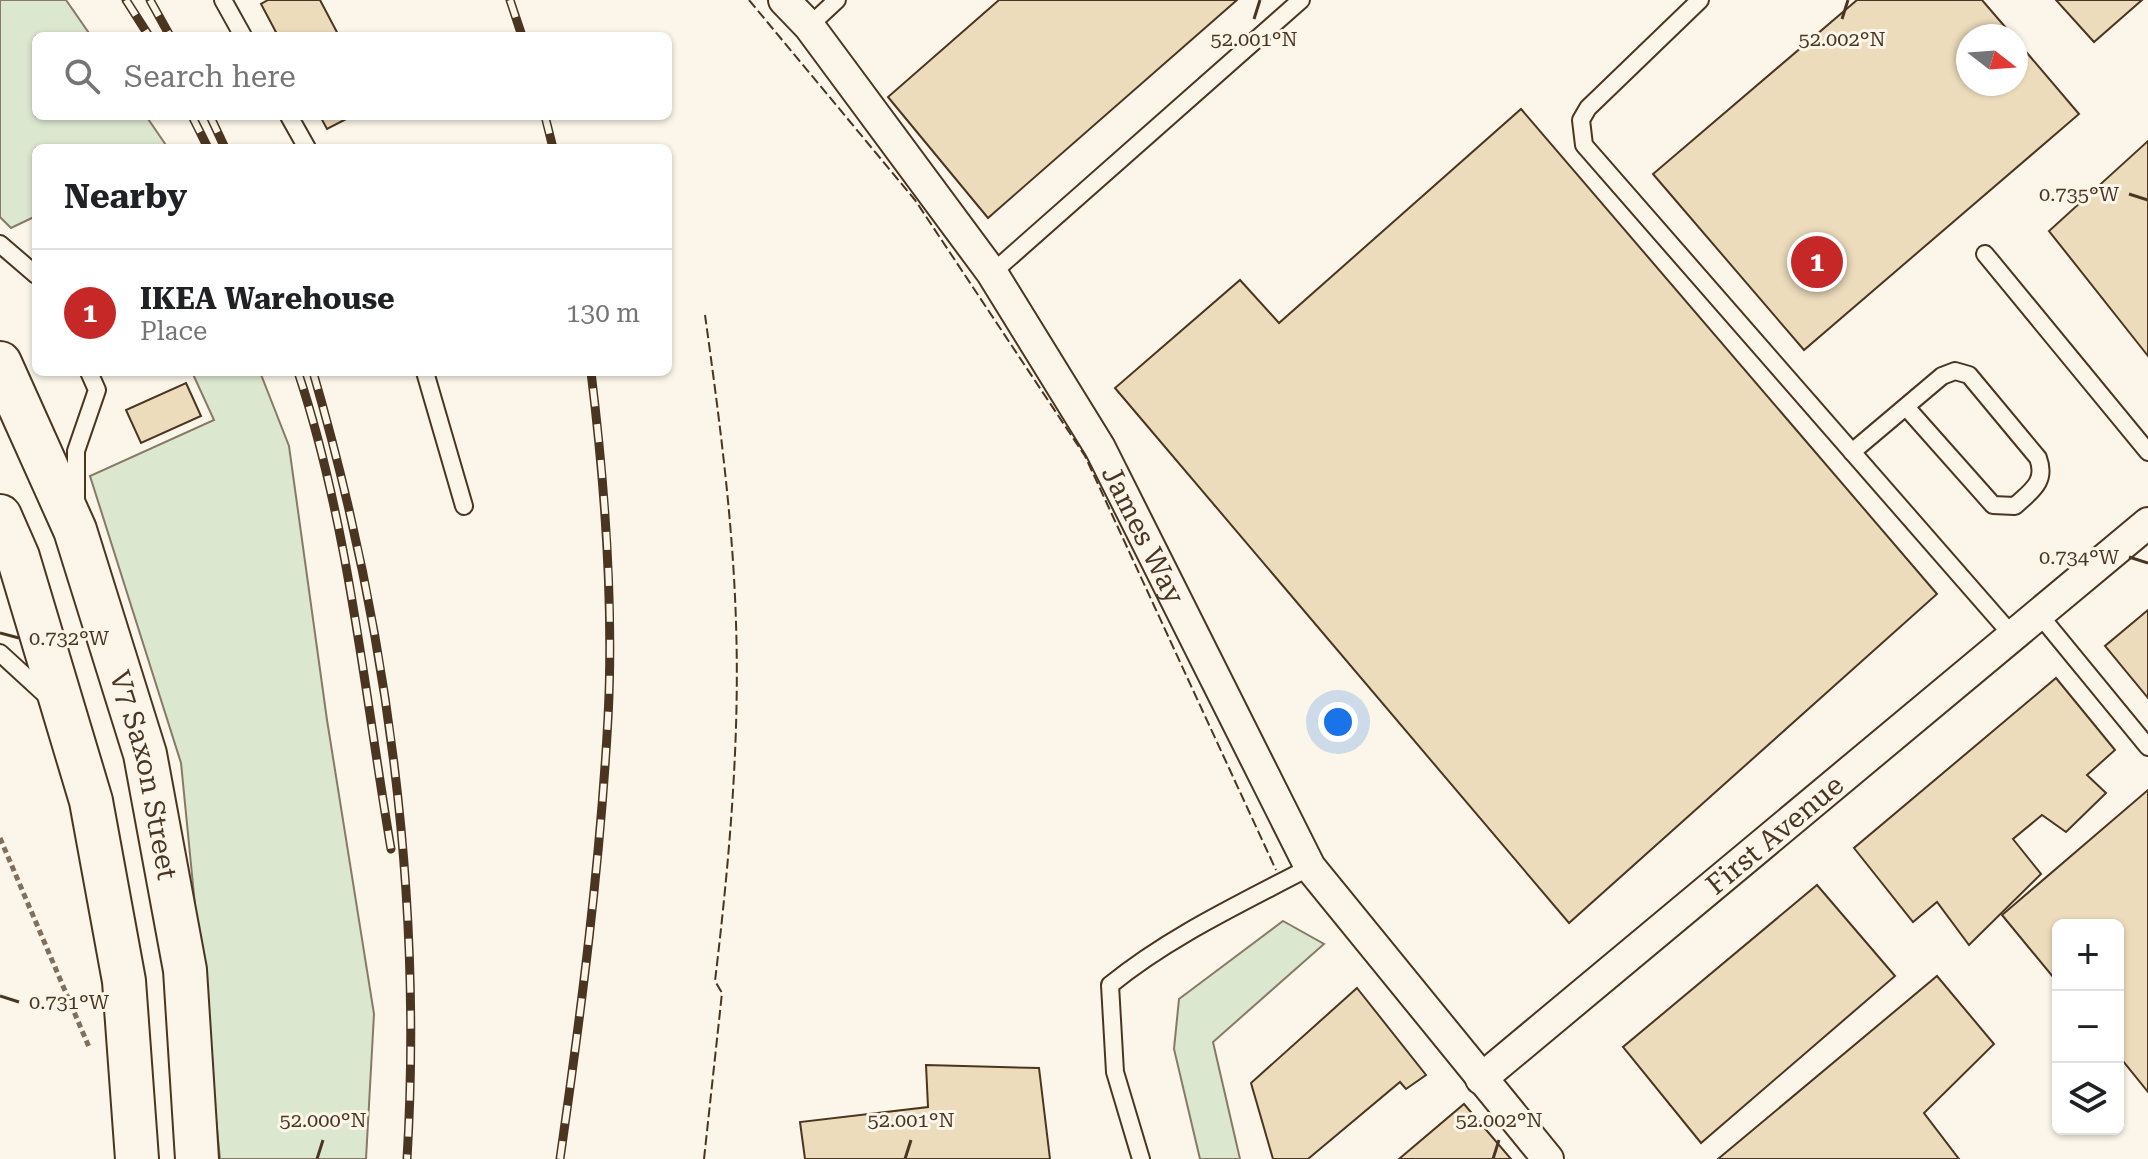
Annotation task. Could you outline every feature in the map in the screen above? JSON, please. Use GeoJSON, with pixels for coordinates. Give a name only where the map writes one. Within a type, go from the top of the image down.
{"type":"FeatureCollection","features":[{"type":"Feature","properties":{"kind":"main road","name":"V7 Saxon Street"},"geometry":{"type":"LineString","coordinates":[[0,363],[75,530],[145,754],[185,970],[197,1159]]}},
{"type":"Feature","properties":{"kind":"main road","name":"V7 Saxon Street"},"geometry":{"type":"LineString","coordinates":[[0,516],[18,557],[91,801],[124,981],[137,1159]]}},
{"type":"Feature","properties":{"kind":"street","name":"James Way"},"geometry":{"type":"LineString","coordinates":[[784,0],[809,26],[992,273],[1100,448],[1310,867],[1481,1079]]}},
{"type":"Feature","properties":{"kind":"street","name":"First Avenue"},"geometry":{"type":"LineString","coordinates":[[1481,1079],[2148,523]]}},
{"type":"Feature","properties":{"kind":"street"},"geometry":{"type":"LineString","coordinates":[[1481,1079],[1548,1159]]}},
{"type":"Feature","properties":{"kind":"lane"},"geometry":{"type":"LineString","coordinates":[[223,0],[241,32]]}},
{"type":"Feature","properties":{"kind":"lane"},"geometry":{"type":"LineString","coordinates":[[809,26],[837,0]]}},
{"type":"Feature","properties":{"kind":"lane"},"geometry":{"type":"LineString","coordinates":[[992,273],[1301,0]]}},
{"type":"Feature","properties":{"kind":"lane"},"geometry":{"type":"LineString","coordinates":[[1700,0],[1588,108],[1581,120],[1584,145],[2012,635]]}},
{"type":"Feature","properties":{"kind":"lane"},"geometry":{"type":"LineString","coordinates":[[291,120],[305,144]]}},
{"type":"Feature","properties":{"kind":"lane"},"geometry":{"type":"LineString","coordinates":[[0,244],[32,272]]}},
{"type":"Feature","properties":{"kind":"lane"},"geometry":{"type":"LineString","coordinates":[[1985,254],[2148,452]]}},
{"type":"Feature","properties":{"kind":"lane"},"geometry":{"type":"LineString","coordinates":[[1852,452],[1942,376],[1955,371],[1969,375],[2038,458],[2043,471],[2039,484],[2015,506],[1993,505],[1906,407]]}},
{"type":"Feature","properties":{"kind":"lane"},"geometry":{"type":"LineString","coordinates":[[75,530],[76,451],[97,390],[91,376]]}},
{"type":"Feature","properties":{"kind":"lane"},"geometry":{"type":"LineString","coordinates":[[426,376],[464,506]]}},
{"type":"Feature","properties":{"kind":"lane"},"geometry":{"type":"LineString","coordinates":[[2038,613],[2148,747]]}},
{"type":"Feature","properties":{"kind":"lane"},"geometry":{"type":"LineString","coordinates":[[0,653],[67,715]]}},
{"type":"Feature","properties":{"kind":"lane"},"geometry":{"type":"LineString","coordinates":[[1141,1159],[1115,1072],[1110,985],[1135,964],[1199,926],[1310,867]]}},
{"type":"Feature","properties":{"kind":"path"},"geometry":{"type":"LineString","coordinates":[[0,838],[92,1054]]}},
{"type":"Feature","properties":{"kind":"green space"},"geometry":{"type":"Polygon","coordinates":[[[0,0],[66,0],[88,32],[32,32],[32,120],[149,120],[165,144],[32,144],[32,218],[11,228],[0,217],[0,0]]]}},
{"type":"Feature","properties":{"kind":"green space"},"geometry":{"type":"Polygon","coordinates":[[[194,376],[262,376],[289,446],[327,720],[374,1014],[366,1159],[220,1159],[181,763],[90,476],[214,420],[194,376]]]}},
{"type":"Feature","properties":{"kind":"green space"},"geometry":{"type":"Polygon","coordinates":[[[1283,921],[1324,944],[1213,1042],[1240,1159],[1200,1159],[1174,1049],[1179,999],[1283,921]]]}},
{"type":"Feature","properties":{"kind":"building"},"geometry":{"type":"Polygon","coordinates":[[[268,0],[320,0],[337,32],[276,32],[261,4],[268,0]]]}},
{"type":"Feature","properties":{"kind":"building"},"geometry":{"type":"Polygon","coordinates":[[[999,0],[1237,0],[988,218],[888,97],[999,0]]]}},
{"type":"Feature","properties":{"kind":"building"},"geometry":{"type":"Polygon","coordinates":[[[1857,0],[1982,0],[2003,24],[1956,24],[1956,96],[2028,96],[2028,54],[2079,114],[1804,350],[1653,174],[1857,0]]]}},
{"type":"Feature","properties":{"kind":"building"},"geometry":{"type":"Polygon","coordinates":[[[2056,0],[2142,0],[2094,42],[2056,0]]]}},
{"type":"Feature","properties":{"kind":"building"},"geometry":{"type":"Polygon","coordinates":[[[1521,109],[1937,594],[1569,923],[1115,388],[1240,280],[1279,323],[1521,109]]]}},
{"type":"Feature","properties":{"kind":"building"},"geometry":{"type":"Polygon","coordinates":[[[322,120],[344,120],[327,129],[322,120]]]}},
{"type":"Feature","properties":{"kind":"building"},"geometry":{"type":"Polygon","coordinates":[[[2148,141],[2148,356],[2049,231],[2148,141]]]}},
{"type":"Feature","properties":{"kind":"building"},"geometry":{"type":"Polygon","coordinates":[[[186,383],[201,416],[141,443],[126,410],[186,383]]]}},
{"type":"Feature","properties":{"kind":"building"},"geometry":{"type":"Polygon","coordinates":[[[2148,610],[2148,698],[2105,646],[2148,610]]]}},
{"type":"Feature","properties":{"kind":"building"},"geometry":{"type":"Polygon","coordinates":[[[2056,678],[2115,750],[2087,775],[2106,793],[2066,832],[2042,815],[2013,839],[2041,874],[1969,945],[1937,902],[1913,922],[1854,848],[2056,678]]]}},
{"type":"Feature","properties":{"kind":"building"},"geometry":{"type":"Polygon","coordinates":[[[2148,790],[2148,1092],[2124,1062],[2124,919],[2052,919],[2052,976],[2002,915],[2148,790]]]}},
{"type":"Feature","properties":{"kind":"building"},"geometry":{"type":"Polygon","coordinates":[[[1817,885],[1895,976],[1701,1143],[1623,1047],[1817,885]]]}},
{"type":"Feature","properties":{"kind":"building"},"geometry":{"type":"Polygon","coordinates":[[[1937,976],[1994,1044],[1924,1113],[1959,1159],[1718,1159],[1937,976]]]}},
{"type":"Feature","properties":{"kind":"building"},"geometry":{"type":"Polygon","coordinates":[[[1357,988],[1426,1075],[1406,1089],[1400,1082],[1308,1159],[1273,1159],[1251,1083],[1357,988]]]}},
{"type":"Feature","properties":{"kind":"building"},"geometry":{"type":"Polygon","coordinates":[[[926,1065],[1039,1068],[1050,1159],[805,1159],[800,1122],[928,1107],[926,1065]]]}},
{"type":"Feature","properties":{"kind":"building"},"geometry":{"type":"Polygon","coordinates":[[[1464,1104],[1511,1159],[1399,1159],[1464,1104]]]}},
{"type":"Feature","properties":{"kind":"railway"},"geometry":{"type":"LineString","coordinates":[[126,0],[146,32]]}},
{"type":"Feature","properties":{"kind":"railway"},"geometry":{"type":"LineString","coordinates":[[150,0],[168,32]]}},
{"type":"Feature","properties":{"kind":"railway"},"geometry":{"type":"LineString","coordinates":[[510,0],[521,32]]}},
{"type":"Feature","properties":{"kind":"railway"},"geometry":{"type":"LineString","coordinates":[[194,120],[206,144]]}},
{"type":"Feature","properties":{"kind":"railway"},"geometry":{"type":"LineString","coordinates":[[212,120],[223,144]]}},
{"type":"Feature","properties":{"kind":"railway"},"geometry":{"type":"LineString","coordinates":[[546,120],[552,144]]}},
{"type":"Feature","properties":{"kind":"railway"},"geometry":{"type":"LineString","coordinates":[[299,376],[316,430],[343,549],[391,849]]}},
{"type":"Feature","properties":{"kind":"railway"},"geometry":{"type":"LineString","coordinates":[[314,376],[361,565],[394,762],[404,861],[409,960],[411,1060],[407,1159]]}},
{"type":"Feature","properties":{"kind":"railway"},"geometry":{"type":"LineString","coordinates":[[560,1159],[589,939],[610,675],[607,545],[591,376]]}},
{"type":"Feature","properties":{"kind":"fence"},"geometry":{"type":"LineString","coordinates":[[749,0],[915,200],[1085,456],[1276,870]]}},
{"type":"Feature","properties":{"kind":"fence"},"geometry":{"type":"LineString","coordinates":[[704,1159],[722,993],[715,981],[732,803],[737,668],[729,507],[705,315]]}},
{"type":"Feature","properties":{"kind":"place","name":"IKEA Warehouse"},"geometry":{"type":"Point","coordinates":[1817,262]}}]}
